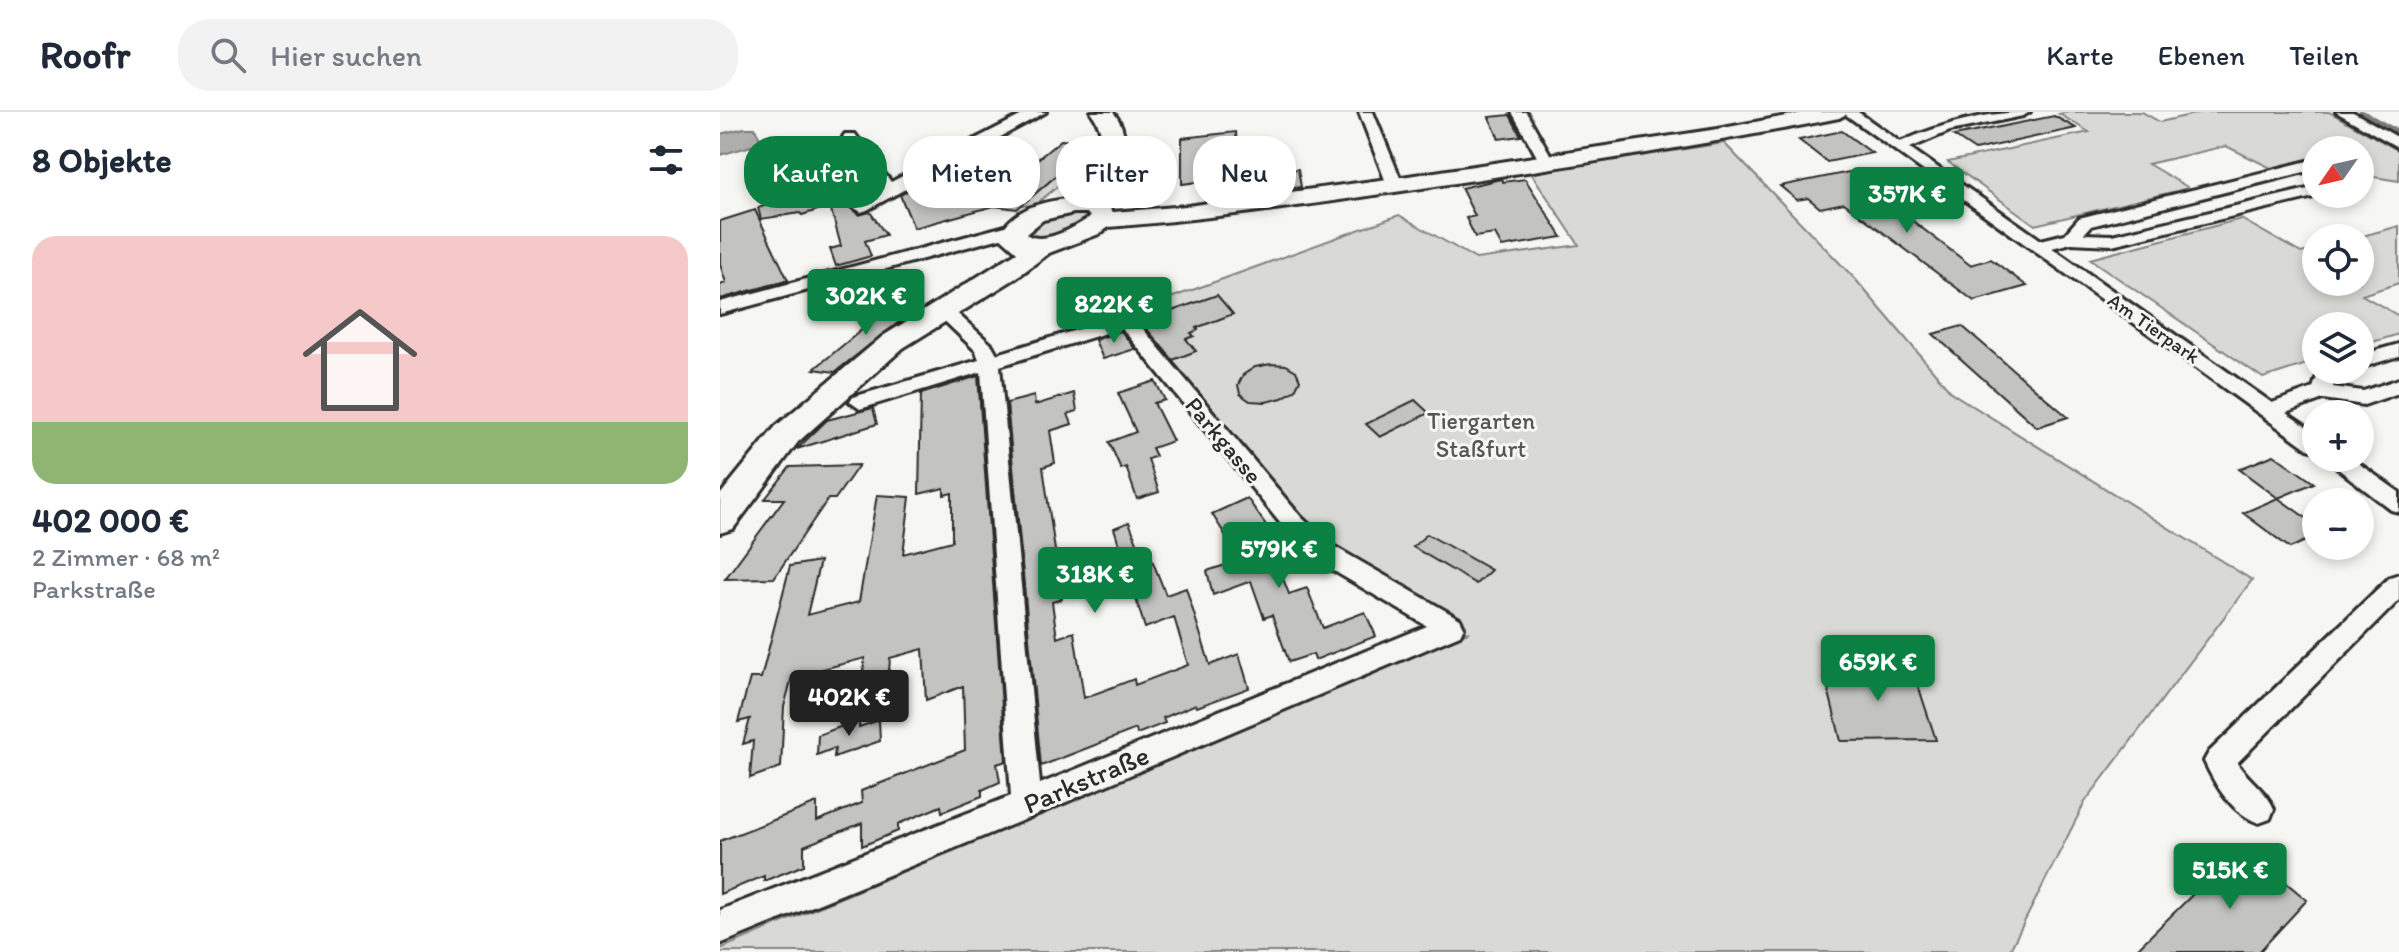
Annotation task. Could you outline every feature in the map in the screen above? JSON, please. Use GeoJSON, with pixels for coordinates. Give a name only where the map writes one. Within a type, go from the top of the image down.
{"type":"FeatureCollection","features":[{"type":"Feature","properties":{"kind":"main road"},"geometry":{"type":"LineString","coordinates":[[1102,112],[1114,125],[1116,141],[1092,212],[1074,237],[1042,246],[1018,244],[1012,236],[1013,229],[1023,221],[1051,209],[1092,212],[1187,213],[1718,136],[1839,112]]}},
{"type":"Feature","properties":{"kind":"main road"},"geometry":{"type":"LineString","coordinates":[[720,520],[787,434],[840,385],[893,342],[1007,272],[1042,246]]}},
{"type":"Feature","properties":{"kind":"street"},"geometry":{"type":"LineString","coordinates":[[888,190],[1039,112]]}},
{"type":"Feature","properties":{"kind":"street"},"geometry":{"type":"LineString","coordinates":[[1366,112],[1395,185]]}},
{"type":"Feature","properties":{"kind":"street"},"geometry":{"type":"LineString","coordinates":[[1519,112],[1546,161]]}},
{"type":"Feature","properties":{"kind":"street","name":"Am Tierpark"},"geometry":{"type":"LineString","coordinates":[[1849,112],[2302,434]]}},
{"type":"Feature","properties":{"kind":"street"},"geometry":{"type":"LineString","coordinates":[[1900,147],[1946,128],[2023,112]]}},
{"type":"Feature","properties":{"kind":"street"},"geometry":{"type":"LineString","coordinates":[[2343,112],[2399,144]]}},
{"type":"Feature","properties":{"kind":"street"},"geometry":{"type":"LineString","coordinates":[[2071,238],[2085,222],[2302,168]]}},
{"type":"Feature","properties":{"kind":"street"},"geometry":{"type":"LineString","coordinates":[[2038,246],[2071,238],[2112,240],[2302,196]]}},
{"type":"Feature","properties":{"kind":"street"},"geometry":{"type":"LineString","coordinates":[[720,308],[1013,229]]}},
{"type":"Feature","properties":{"kind":"street"},"geometry":{"type":"LineString","coordinates":[[942,310],[985,349],[990,363],[1027,804]]}},
{"type":"Feature","properties":{"kind":"street","name":"Parkgasse"},"geometry":{"type":"LineString","coordinates":[[990,363],[1126,321],[1293,523],[1321,551],[1451,627]]}},
{"type":"Feature","properties":{"kind":"street"},"geometry":{"type":"LineString","coordinates":[[2374,358],[2399,350]]}},
{"type":"Feature","properties":{"kind":"street"},"geometry":{"type":"LineString","coordinates":[[860,402],[990,363]]}},
{"type":"Feature","properties":{"kind":"street"},"geometry":{"type":"LineString","coordinates":[[2322,392],[2324,384]]}},
{"type":"Feature","properties":{"kind":"street"},"geometry":{"type":"LineString","coordinates":[[2270,411],[2322,392],[2364,398],[2399,386]]}},
{"type":"Feature","properties":{"kind":"street"},"geometry":{"type":"LineString","coordinates":[[2354,472],[2399,504]]}},
{"type":"Feature","properties":{"kind":"street"},"geometry":{"type":"LineString","coordinates":[[2259,809],[2238,791],[2219,761],[2399,584]]}},
{"type":"Feature","properties":{"kind":"street","name":"Parkstraße"},"geometry":{"type":"LineString","coordinates":[[720,927],[1027,804],[1451,627]]}},
{"type":"Feature","properties":{"kind":"green space"},"geometry":{"type":"Polygon","coordinates":[[[2142,112],[2160,122],[2203,112],[2329,112],[2372,136],[2302,136],[2302,160],[2271,168],[2226,146],[2148,164],[2189,188],[2035,225],[1948,162],[2089,132],[2059,114],[2142,112]]]}},
{"type":"Feature","properties":{"kind":"green space"},"geometry":{"type":"Polygon","coordinates":[[[2374,137],[2399,151],[2399,181],[2374,177],[2374,137]]]}},
{"type":"Feature","properties":{"kind":"green space","name":"Tiergarten Staßfurt"},"geometry":{"type":"Polygon","coordinates":[[[1724,143],[1856,280],[1952,393],[2252,580],[2085,802],[2009,952],[720,952],[720,949],[1468,632],[1321,539],[1129,313],[1399,215],[1476,259],[1579,245],[1531,173],[1724,143]]]}},
{"type":"Feature","properties":{"kind":"green space"},"geometry":{"type":"Polygon","coordinates":[[[1056,176],[1056,188],[1040,201],[1040,190],[1056,176]]]}},
{"type":"Feature","properties":{"kind":"green space"},"geometry":{"type":"Polygon","coordinates":[[[1069,211],[1084,213],[1087,221],[1049,238],[1026,234],[1032,224],[1069,211]]]}},
{"type":"Feature","properties":{"kind":"green space"},"geometry":{"type":"Polygon","coordinates":[[[2241,219],[2302,253],[2302,296],[2364,296],[2399,316],[2399,334],[2374,342],[2374,312],[2302,312],[2302,365],[2263,378],[2090,259],[2241,219]]]}},
{"type":"Feature","properties":{"kind":"green space"},"geometry":{"type":"Polygon","coordinates":[[[2399,226],[2399,283],[2374,291],[2374,233],[2399,226]]]}},
{"type":"Feature","properties":{"kind":"shaded area"},"geometry":{"type":"Polygon","coordinates":[[[755,128],[759,136],[744,136],[744,148],[720,155],[720,134],[755,128]]]}},
{"type":"Feature","properties":{"kind":"building"},"geometry":{"type":"Polygon","coordinates":[[[1510,115],[1521,136],[1499,139],[1489,117],[1510,115]]]}},
{"type":"Feature","properties":{"kind":"building"},"geometry":{"type":"Polygon","coordinates":[[[2054,116],[2076,128],[1975,150],[1954,136],[2054,116]]]}},
{"type":"Feature","properties":{"kind":"building"},"geometry":{"type":"Polygon","coordinates":[[[1842,131],[1872,153],[1827,162],[1799,140],[1842,131]]]}},
{"type":"Feature","properties":{"kind":"building"},"geometry":{"type":"Polygon","coordinates":[[[1236,132],[1236,136],[1200,136],[1236,132]]]}},
{"type":"Feature","properties":{"kind":"building"},"geometry":{"type":"Polygon","coordinates":[[[1193,137],[1193,183],[1182,184],[1182,138],[1193,137]]]}},
{"type":"Feature","properties":{"kind":"building"},"geometry":{"type":"Polygon","coordinates":[[[1056,144],[1056,176],[1040,189],[1040,157],[1056,144]]]}},
{"type":"Feature","properties":{"kind":"building"},"geometry":{"type":"Polygon","coordinates":[[[1296,169],[1298,169],[1301,187],[1296,188],[1296,169]]]}},
{"type":"Feature","properties":{"kind":"building"},"geometry":{"type":"Polygon","coordinates":[[[1849,172],[1970,265],[1991,259],[2027,286],[1974,301],[1844,203],[1820,208],[1808,198],[1797,200],[1780,186],[1849,172]]]}},
{"type":"Feature","properties":{"kind":"building"},"geometry":{"type":"Polygon","coordinates":[[[1501,179],[1503,182],[1525,179],[1562,237],[1502,247],[1495,234],[1475,237],[1466,218],[1475,216],[1461,188],[1501,179]]]}},
{"type":"Feature","properties":{"kind":"building"},"geometry":{"type":"Polygon","coordinates":[[[758,208],[824,208],[802,215],[761,219],[758,208]]]}},
{"type":"Feature","properties":{"kind":"building"},"geometry":{"type":"Polygon","coordinates":[[[831,208],[850,208],[859,215],[870,212],[886,235],[865,241],[871,256],[836,266],[830,249],[841,246],[831,208]]]}},
{"type":"Feature","properties":{"kind":"building"},"geometry":{"type":"Polygon","coordinates":[[[906,208],[987,208],[914,228],[906,208]]]}},
{"type":"Feature","properties":{"kind":"building"},"geometry":{"type":"Polygon","coordinates":[[[755,210],[788,280],[720,299],[720,285],[726,283],[720,264],[720,221],[755,210]]]}},
{"type":"Feature","properties":{"kind":"building"},"geometry":{"type":"Polygon","coordinates":[[[1127,286],[1155,317],[1217,295],[1233,314],[1196,328],[1198,330],[1191,333],[1194,336],[1186,339],[1196,351],[1173,360],[1135,315],[1130,314],[1115,297],[1127,286]]]}},
{"type":"Feature","properties":{"kind":"building"},"geometry":{"type":"Polygon","coordinates":[[[893,304],[917,308],[835,372],[814,369],[893,304]]]}},
{"type":"Feature","properties":{"kind":"building"},"geometry":{"type":"Polygon","coordinates":[[[1962,326],[2068,417],[2037,427],[1933,334],[1962,326]]]}},
{"type":"Feature","properties":{"kind":"building"},"geometry":{"type":"Polygon","coordinates":[[[1121,331],[1135,349],[1103,359],[1095,340],[1121,331]]]}},
{"type":"Feature","properties":{"kind":"building"},"geometry":{"type":"Polygon","coordinates":[[[1286,365],[1296,371],[1300,380],[1295,390],[1282,398],[1266,402],[1250,401],[1240,394],[1238,385],[1243,375],[1255,367],[1286,365]]]}},
{"type":"Feature","properties":{"kind":"building"},"geometry":{"type":"Polygon","coordinates":[[[978,376],[1006,761],[997,764],[1000,782],[982,790],[982,796],[942,812],[941,806],[898,824],[898,831],[862,846],[862,823],[804,846],[804,865],[764,881],[764,876],[720,894],[720,841],[817,803],[817,821],[862,803],[861,791],[965,750],[963,686],[926,700],[923,649],[890,658],[889,671],[862,678],[865,658],[792,677],[784,707],[781,767],[750,778],[753,741],[743,744],[750,719],[738,722],[750,678],[761,678],[790,566],[820,561],[807,615],[859,602],[877,495],[910,497],[903,554],[952,541],[952,493],[944,495],[944,488],[919,494],[921,394],[978,376]]]}},
{"type":"Feature","properties":{"kind":"building"},"geometry":{"type":"Polygon","coordinates":[[[1155,381],[1165,400],[1154,403],[1173,441],[1152,448],[1156,456],[1148,459],[1159,492],[1137,499],[1126,467],[1121,469],[1109,442],[1136,432],[1118,393],[1155,381]]]}},
{"type":"Feature","properties":{"kind":"building"},"geometry":{"type":"Polygon","coordinates":[[[1074,393],[1077,411],[1068,414],[1072,424],[1050,431],[1055,463],[1043,467],[1062,599],[1052,602],[1057,638],[1074,632],[1084,698],[1134,679],[1135,685],[1188,665],[1174,617],[1145,628],[1114,528],[1129,522],[1142,555],[1149,552],[1166,595],[1186,588],[1210,665],[1239,654],[1249,688],[1197,707],[1196,704],[1163,718],[1165,723],[1137,734],[1136,729],[1041,766],[1007,403],[1034,396],[1035,405],[1074,393]]]}},
{"type":"Feature","properties":{"kind":"building"},"geometry":{"type":"Polygon","coordinates":[[[1415,400],[1429,413],[1380,437],[1366,424],[1415,400]]]}},
{"type":"Feature","properties":{"kind":"building"},"geometry":{"type":"Polygon","coordinates":[[[873,408],[877,424],[797,449],[827,420],[873,408]]]}},
{"type":"Feature","properties":{"kind":"building"},"geometry":{"type":"Polygon","coordinates":[[[2274,455],[2314,483],[2278,498],[2239,469],[2274,455]]]}},
{"type":"Feature","properties":{"kind":"building"},"geometry":{"type":"Polygon","coordinates":[[[859,465],[835,499],[828,499],[774,578],[725,579],[784,499],[765,499],[790,467],[859,465]]]}},
{"type":"Feature","properties":{"kind":"building"},"geometry":{"type":"Polygon","coordinates":[[[1247,498],[1273,535],[1267,537],[1289,594],[1307,588],[1323,628],[1365,612],[1376,636],[1315,660],[1313,654],[1289,662],[1272,615],[1264,618],[1251,581],[1213,595],[1207,571],[1241,560],[1212,514],[1247,498]]]}},
{"type":"Feature","properties":{"kind":"building"},"geometry":{"type":"Polygon","coordinates":[[[2278,498],[2302,515],[2302,542],[2290,548],[2243,513],[2278,498]]]}},
{"type":"Feature","properties":{"kind":"building"},"geometry":{"type":"Polygon","coordinates":[[[1427,534],[1491,570],[1476,584],[1413,547],[1427,534]]]}},
{"type":"Feature","properties":{"kind":"building"},"geometry":{"type":"Polygon","coordinates":[[[1822,664],[1911,664],[1936,740],[1841,741],[1822,664]]]}},
{"type":"Feature","properties":{"kind":"building"},"geometry":{"type":"Polygon","coordinates":[[[859,720],[859,727],[879,720],[880,741],[834,757],[835,748],[817,755],[818,735],[859,720]]]}},
{"type":"Feature","properties":{"kind":"building"},"geometry":{"type":"Polygon","coordinates":[[[2242,846],[2307,900],[2259,952],[2134,952],[2242,846]]]}},
{"type":"Feature","properties":{"kind":"waterway"},"geometry":{"type":"LineString","coordinates":[[2361,112],[2399,133]]}}]}
